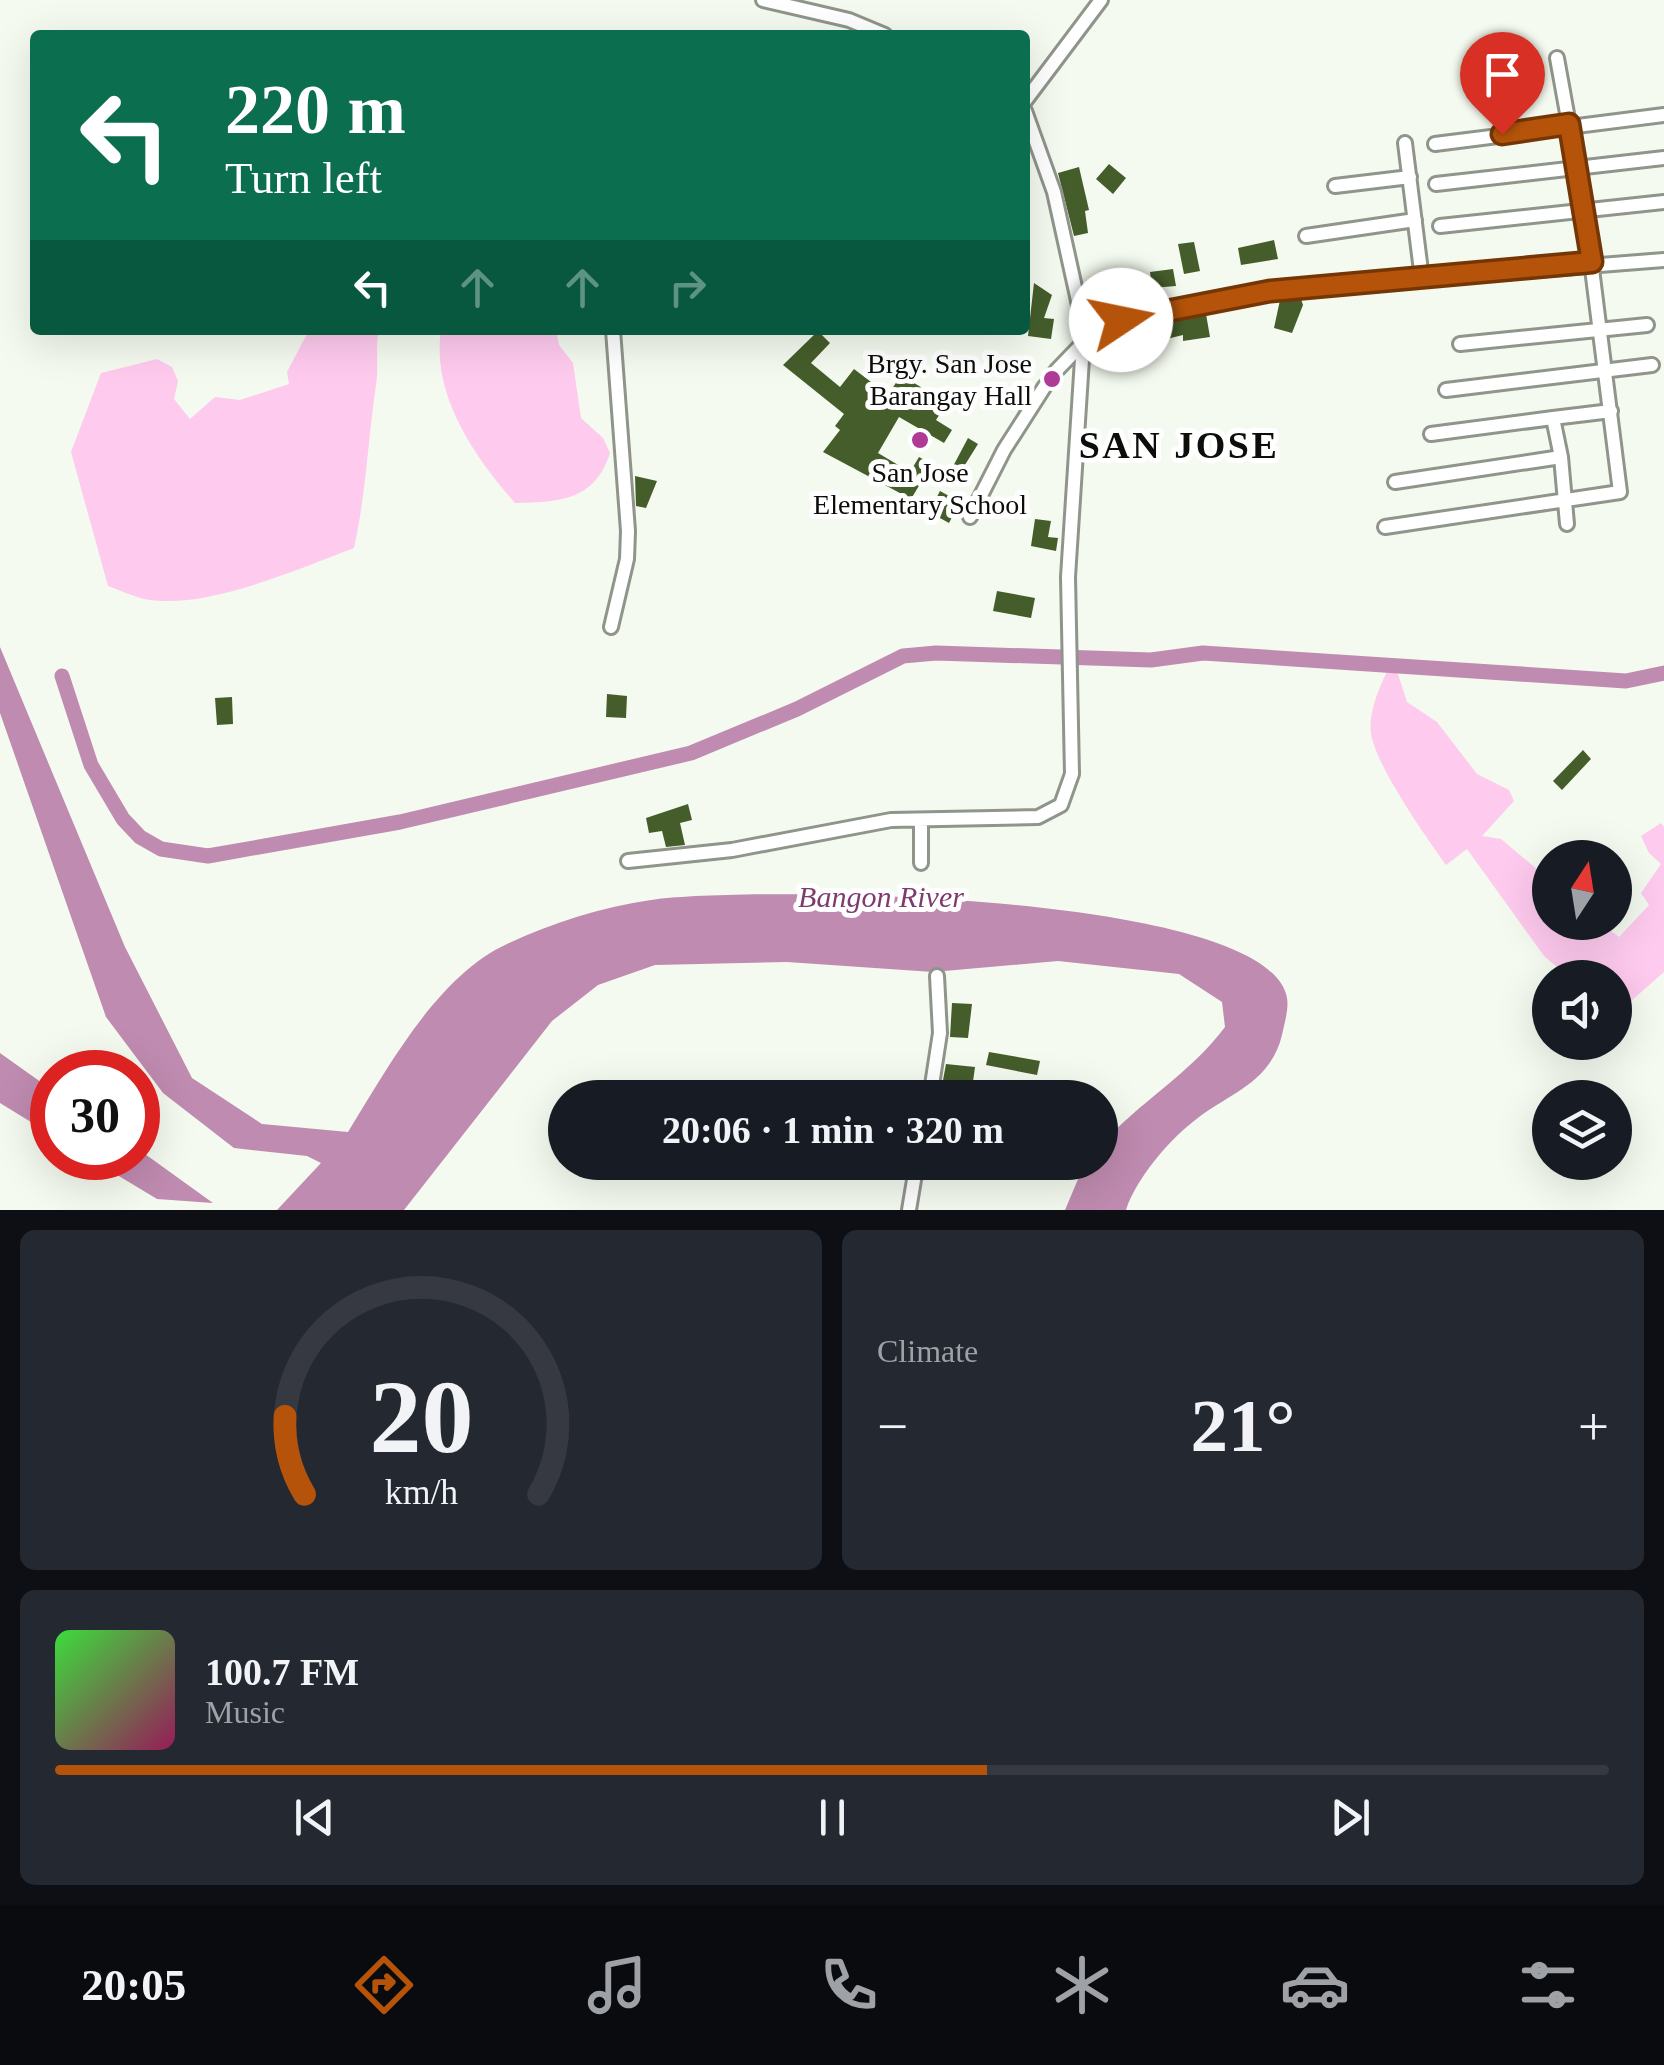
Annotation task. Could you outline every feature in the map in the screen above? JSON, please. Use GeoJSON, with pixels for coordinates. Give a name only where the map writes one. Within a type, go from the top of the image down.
{"type":"FeatureCollection","features":[{"type":"Feature","properties":{"kind":"street"},"geometry":{"type":"LineString","coordinates":[[763,0],[849,20],[873,30]]}},
{"type":"Feature","properties":{"kind":"street"},"geometry":{"type":"LineString","coordinates":[[1030,95],[1102,0]]}},
{"type":"Feature","properties":{"kind":"street"},"geometry":{"type":"LineString","coordinates":[[1385,527],[1620,492],[1592,262],[1557,58]]}},
{"type":"Feature","properties":{"kind":"street"},"geometry":{"type":"LineString","coordinates":[[1435,144],[1569,124],[1664,116]]}},
{"type":"Feature","properties":{"kind":"street"},"geometry":{"type":"LineString","coordinates":[[1405,143],[1422,278]]}},
{"type":"Feature","properties":{"kind":"street"},"geometry":{"type":"LineString","coordinates":[[628,862],[732,850],[840,827],[921,820],[1038,818],[1061,805],[1072,774],[1068,577],[1084,335],[1054,192],[1031,155]]}},
{"type":"Feature","properties":{"kind":"street"},"geometry":{"type":"LineString","coordinates":[[1436,184],[1664,158]]}},
{"type":"Feature","properties":{"kind":"street"},"geometry":{"type":"LineString","coordinates":[[1335,186],[1410,177]]}},
{"type":"Feature","properties":{"kind":"street"},"geometry":{"type":"LineString","coordinates":[[1440,226],[1664,202]]}},
{"type":"Feature","properties":{"kind":"street"},"geometry":{"type":"LineString","coordinates":[[1306,236],[1416,220]]}},
{"type":"Feature","properties":{"kind":"street"},"geometry":{"type":"LineString","coordinates":[[1056,371],[1084,335],[1270,291],[1592,262],[1664,260]]}},
{"type":"Feature","properties":{"kind":"street"},"geometry":{"type":"LineString","coordinates":[[1460,344],[1647,324]]}},
{"type":"Feature","properties":{"kind":"street"},"geometry":{"type":"LineString","coordinates":[[611,628],[620,599],[628,531],[613,335]]}},
{"type":"Feature","properties":{"kind":"street"},"geometry":{"type":"LineString","coordinates":[[1446,390],[1652,365]]}},
{"type":"Feature","properties":{"kind":"street"},"geometry":{"type":"LineString","coordinates":[[970,517],[1004,450],[1045,386]]}},
{"type":"Feature","properties":{"kind":"street"},"geometry":{"type":"LineString","coordinates":[[1431,434],[1611,411]]}},
{"type":"Feature","properties":{"kind":"street"},"geometry":{"type":"LineString","coordinates":[[1554,418],[1568,524]]}},
{"type":"Feature","properties":{"kind":"street"},"geometry":{"type":"LineString","coordinates":[[1395,482],[1561,457]]}},
{"type":"Feature","properties":{"kind":"street"},"geometry":{"type":"LineString","coordinates":[[921,820],[921,862]]}},
{"type":"Feature","properties":{"kind":"street"},"geometry":{"type":"LineString","coordinates":[[933,1080],[940,1033],[937,976]]}},
{"type":"Feature","properties":{"kind":"street"},"geometry":{"type":"LineString","coordinates":[[909,1210],[915,1180]]}},
{"type":"Feature","properties":{"kind":"shaded area"},"geometry":{"type":"Polygon","coordinates":[[[306,335],[378,335],[377,378],[354,548],[279,577],[194,599],[144,599],[108,586],[71,452],[101,373],[157,359],[172,367],[178,381],[174,399],[190,419],[215,397],[240,400],[289,384],[287,372],[306,335]]]}},
{"type":"Feature","properties":{"kind":"shaded area"},"geometry":{"type":"Polygon","coordinates":[[[441,335],[557,335],[559,345],[573,363],[581,418],[603,438],[610,453],[595,481],[561,499],[515,503],[485,466],[459,424],[449,401],[440,354],[441,335]]]}},
{"type":"Feature","properties":{"kind":"shaded area"},"geometry":{"type":"Polygon","coordinates":[[[1393,659],[1407,702],[1437,722],[1477,774],[1509,790],[1514,801],[1482,836],[1501,839],[1532,865],[1532,939],[1467,849],[1446,865],[1405,805],[1373,742],[1375,699],[1393,659]]]}},
{"type":"Feature","properties":{"kind":"shaded area"},"geometry":{"type":"Polygon","coordinates":[[[1661,823],[1664,972],[1632,1000],[1632,960],[1549,960],[1532,940],[1632,940],[1632,923],[1649,905],[1641,893],[1661,864],[1649,853],[1641,836],[1661,823]]]}},
{"type":"Feature","properties":{"kind":"water","name":"Bangon River"},"geometry":{"type":"Polygon","coordinates":[[[0,647],[125,947],[192,1078],[262,1124],[348,1132],[416,1026],[458,978],[482,959],[559,923],[651,900],[787,894],[888,896],[996,903],[1102,916],[1193,935],[1258,962],[1287,998],[1282,1035],[1276,1052],[1258,1076],[1194,1121],[1164,1150],[1145,1173],[1126,1210],[1065,1210],[1078,1180],[1118,1180],[1118,1128],[1196,1059],[1225,1027],[1222,1002],[1179,974],[1058,961],[933,972],[787,962],[655,965],[598,985],[552,1021],[404,1210],[277,1210],[321,1163],[307,1156],[234,1148],[163,1093],[160,1050],[131,1050],[106,1017],[0,713],[0,647]]]}},
{"type":"Feature","properties":{"kind":"water"},"geometry":{"type":"Polygon","coordinates":[[[0,1053],[30,1074],[30,1121],[0,1103],[0,1053]]]}},
{"type":"Feature","properties":{"kind":"water"},"geometry":{"type":"Polygon","coordinates":[[[160,1165],[213,1203],[157,1199],[125,1180],[160,1180],[160,1165]]]}},
{"type":"Feature","properties":{"kind":"building"},"geometry":{"type":"Polygon","coordinates":[[[1109,164],[1126,178],[1113,194],[1096,179],[1109,164]]]}},
{"type":"Feature","properties":{"kind":"building"},"geometry":{"type":"Polygon","coordinates":[[[1079,167],[1089,210],[1085,211],[1088,233],[1074,236],[1058,173],[1079,167]]]}},
{"type":"Feature","properties":{"kind":"building"},"geometry":{"type":"Polygon","coordinates":[[[1274,240],[1278,259],[1241,265],[1238,248],[1274,240]]]}},
{"type":"Feature","properties":{"kind":"building"},"geometry":{"type":"Polygon","coordinates":[[[1194,242],[1200,271],[1184,274],[1178,244],[1194,242]]]}},
{"type":"Feature","properties":{"kind":"building"},"geometry":{"type":"Polygon","coordinates":[[[1173,269],[1176,286],[1152,288],[1150,272],[1173,269]]]}},
{"type":"Feature","properties":{"kind":"building"},"geometry":{"type":"Polygon","coordinates":[[[1034,283],[1052,295],[1044,318],[1054,319],[1051,339],[1028,336],[1034,283]]]}},
{"type":"Feature","properties":{"kind":"building"},"geometry":{"type":"Polygon","coordinates":[[[1301,299],[1303,305],[1292,333],[1274,328],[1280,300],[1301,299]]]}},
{"type":"Feature","properties":{"kind":"building"},"geometry":{"type":"Polygon","coordinates":[[[1206,314],[1210,337],[1183,341],[1183,335],[1146,344],[1141,327],[1206,314]]]}},
{"type":"Feature","properties":{"kind":"building"},"geometry":{"type":"Polygon","coordinates":[[[814,335],[822,335],[830,343],[811,363],[840,387],[854,369],[888,395],[901,375],[947,403],[936,420],[952,430],[944,443],[899,417],[878,453],[910,472],[919,457],[932,464],[911,499],[823,452],[840,430],[835,426],[844,414],[783,365],[814,335]]]}},
{"type":"Feature","properties":{"kind":"building"},"geometry":{"type":"Polygon","coordinates":[[[968,438],[978,444],[958,476],[950,472],[968,438]]]}},
{"type":"Feature","properties":{"kind":"building"},"geometry":{"type":"Polygon","coordinates":[[[635,476],[657,481],[646,508],[636,506],[635,476]]]}},
{"type":"Feature","properties":{"kind":"building"},"geometry":{"type":"Polygon","coordinates":[[[940,491],[960,502],[949,523],[929,512],[940,491]]]}},
{"type":"Feature","properties":{"kind":"building"},"geometry":{"type":"Polygon","coordinates":[[[1035,519],[1051,521],[1048,537],[1058,538],[1056,551],[1031,546],[1035,519]]]}},
{"type":"Feature","properties":{"kind":"building"},"geometry":{"type":"Polygon","coordinates":[[[997,591],[1035,598],[1031,618],[993,611],[997,591]]]}},
{"type":"Feature","properties":{"kind":"building"},"geometry":{"type":"Polygon","coordinates":[[[607,694],[627,696],[626,718],[606,717],[607,694]]]}},
{"type":"Feature","properties":{"kind":"building"},"geometry":{"type":"Polygon","coordinates":[[[232,697],[233,724],[217,725],[215,698],[232,697]]]}},
{"type":"Feature","properties":{"kind":"building"},"geometry":{"type":"Polygon","coordinates":[[[1583,750],[1591,759],[1562,790],[1553,781],[1583,750]]]}},
{"type":"Feature","properties":{"kind":"building"},"geometry":{"type":"Polygon","coordinates":[[[688,804],[692,820],[680,823],[685,845],[666,847],[662,831],[649,833],[646,818],[688,804]]]}},
{"type":"Feature","properties":{"kind":"building"},"geometry":{"type":"Polygon","coordinates":[[[952,1003],[972,1004],[968,1038],[950,1037],[952,1003]]]}},
{"type":"Feature","properties":{"kind":"building"},"geometry":{"type":"Polygon","coordinates":[[[989,1052],[1040,1061],[1037,1075],[986,1065],[989,1052]]]}},
{"type":"Feature","properties":{"kind":"building"},"geometry":{"type":"Polygon","coordinates":[[[946,1064],[975,1067],[973,1080],[943,1080],[946,1064]]]}},
{"type":"Feature","properties":{"kind":"waterway"},"geometry":{"type":"LineString","coordinates":[[62,676],[91,765],[123,819],[140,837],[161,849],[208,856],[400,822],[691,753],[797,709],[903,656],[936,653],[1151,660],[1203,653],[1626,681],[1664,673]]}},
{"type":"Feature","properties":{"kind":"place","name":"Brgy. San Jose Barangay Hall"},"geometry":{"type":"Point","coordinates":[1052,379]}},
{"type":"Feature","properties":{"kind":"place","name":"San Jose Elementary School"},"geometry":{"type":"Point","coordinates":[920,440]}},
{"type":"Feature","properties":{"kind":"district","name":"SAN JOSE"},"geometry":{"type":"Point","coordinates":[1179,445]}},
{"type":"Feature","properties":{"kind":"route"},"geometry":{"type":"LineString","coordinates":[[1121,320],[1270,291],[1592,262],[1569,124],[1502,134]]}}]}
